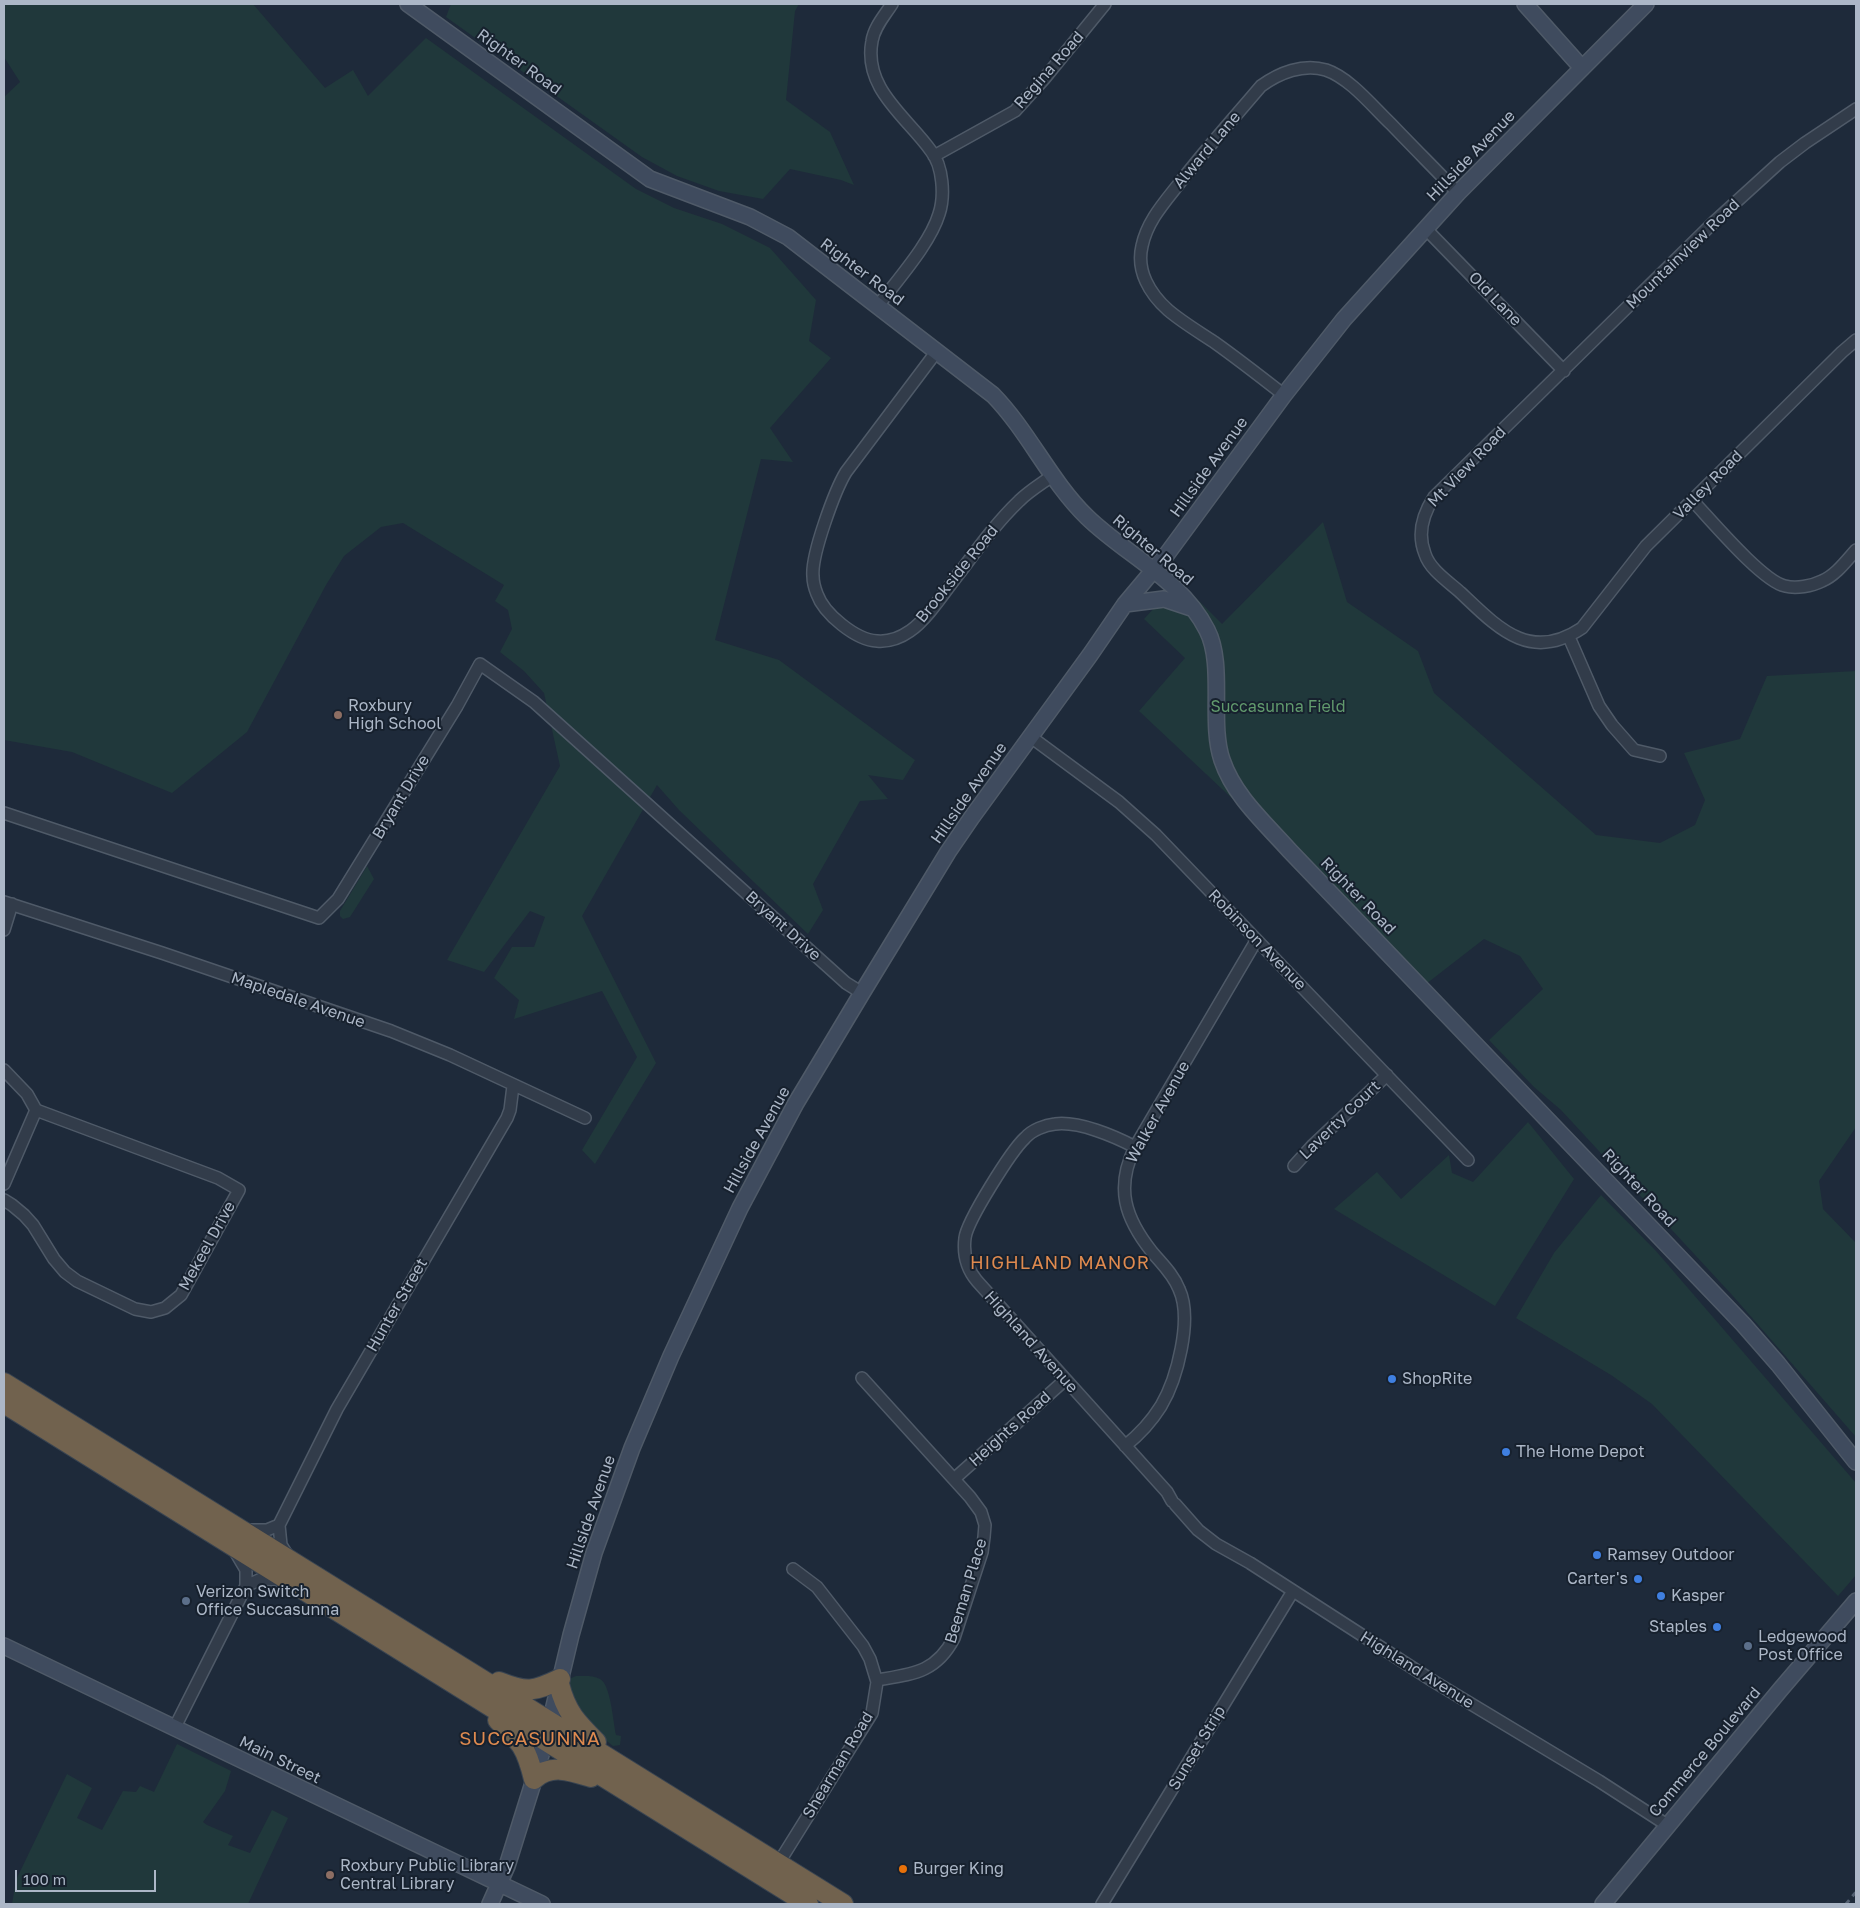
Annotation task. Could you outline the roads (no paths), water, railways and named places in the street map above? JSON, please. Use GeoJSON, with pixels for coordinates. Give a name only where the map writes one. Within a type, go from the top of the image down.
{"type":"FeatureCollection","features":[{"type":"Feature","properties":{"kind":"highway"},"geometry":{"type":"LineString","coordinates":[[4,1383],[232,1535],[293,1584],[468,1691],[547,1732],[616,1764],[843,1904]]}},
{"type":"Feature","properties":{"kind":"highway"},"geometry":{"type":"LineString","coordinates":[[4,1403],[232,1535],[292,1562],[463,1668],[618,1786],[808,1904]]}},
{"type":"Feature","properties":{"kind":"highway"},"geometry":{"type":"LineString","coordinates":[[463,1668],[508,1686],[526,1690],[536,1690],[560,1681],[564,1703],[572,1718],[616,1764]]}},
{"type":"Feature","properties":{"kind":"highway"},"geometry":{"type":"LineString","coordinates":[[468,1691],[520,1742],[528,1754],[534,1779],[545,1772],[563,1769],[618,1786]]}},
{"type":"Feature","properties":{"kind":"street","name":"Righter Road"},"geometry":{"type":"LineString","coordinates":[[408,4],[650,179],[770,226],[788,237],[937,351],[992,395],[1005,408],[1052,476],[1087,517],[1180,592],[1207,630],[1213,649],[1218,743],[1221,759],[1242,798],[1296,858],[1743,1324],[1778,1364],[1856,1462]]}},
{"type":"Feature","properties":{"kind":"street"},"geometry":{"type":"LineString","coordinates":[[878,306],[925,242],[939,214],[942,202],[939,170],[932,152],[883,94],[875,76],[872,40],[878,24],[892,4]]}},
{"type":"Feature","properties":{"kind":"street","name":"Regina Road"},"geometry":{"type":"LineString","coordinates":[[934,156],[1015,111],[1044,79],[1105,4]]}},
{"type":"Feature","properties":{"kind":"street"},"geometry":{"type":"LineString","coordinates":[[1525,4],[1582,68]]}},
{"type":"Feature","properties":{"kind":"street","name":"Hillside Avenue"},"geometry":{"type":"LineString","coordinates":[[490,1904],[507,1866],[534,1779],[586,1579],[606,1516],[632,1448],[671,1356],[740,1208],[796,1103],[862,993],[948,852],[1125,604],[1167,554],[1284,395],[1344,319],[1458,193],[1646,4]]}},
{"type":"Feature","properties":{"kind":"street","name":"Alward Lane"},"geometry":{"type":"LineString","coordinates":[[1284,395],[1232,355],[1168,310],[1153,294],[1145,280],[1140,264],[1141,247],[1148,227],[1156,215],[1192,167],[1261,86],[1285,72],[1307,68],[1326,70],[1355,88],[1458,193]]}},
{"type":"Feature","properties":{"kind":"street","name":"Mountainview Road"},"geometry":{"type":"LineString","coordinates":[[1519,413],[1714,222],[1780,162],[1804,143],[1856,109]]}},
{"type":"Feature","properties":{"kind":"street","name":"Old Lane"},"geometry":{"type":"LineString","coordinates":[[1426,228],[1564,371]]}},
{"type":"Feature","properties":{"kind":"street","name":"Valley Road"},"geometry":{"type":"LineString","coordinates":[[1569,637],[1582,628],[1646,546],[1856,340]]}},
{"type":"Feature","properties":{"kind":"street","name":"Brookside Road"},"geometry":{"type":"LineString","coordinates":[[937,351],[837,486],[816,554],[812,574],[817,594],[824,609],[858,635],[876,641],[896,639],[911,631],[930,611],[996,526],[1020,500],[1052,476]]}},
{"type":"Feature","properties":{"kind":"street","name":"Mt View Road"},"geometry":{"type":"LineString","coordinates":[[1519,413],[1434,497],[1425,510],[1420,537],[1425,556],[1436,571],[1497,627],[1518,639],[1556,642],[1569,637]]}},
{"type":"Feature","properties":{"kind":"street"},"geometry":{"type":"LineString","coordinates":[[1692,500],[1763,574],[1784,586],[1811,586],[1822,581],[1832,575],[1856,550]]}},
{"type":"Feature","properties":{"kind":"street"},"geometry":{"type":"LineString","coordinates":[[1125,604],[1164,598],[1192,608]]}},
{"type":"Feature","properties":{"kind":"street"},"geometry":{"type":"LineString","coordinates":[[1569,637],[1599,706],[1612,725],[1634,750],[1660,756]]}},
{"type":"Feature","properties":{"kind":"street","name":"Bryant Drive"},"geometry":{"type":"LineString","coordinates":[[4,813],[319,918],[338,899],[480,664],[534,702],[846,983],[862,993]]}},
{"type":"Feature","properties":{"kind":"street","name":"Robinson Avenue"},"geometry":{"type":"LineString","coordinates":[[1031,737],[1119,802],[1156,835],[1468,1160]]}},
{"type":"Feature","properties":{"kind":"street"},"geometry":{"type":"LineString","coordinates":[[4,930],[8,903]]}},
{"type":"Feature","properties":{"kind":"street","name":"Mapledale Avenue"},"geometry":{"type":"LineString","coordinates":[[8,903],[391,1031],[450,1055],[585,1118]]}},
{"type":"Feature","properties":{"kind":"street","name":"Walker Avenue"},"geometry":{"type":"LineString","coordinates":[[1125,1446],[1141,1433],[1161,1405],[1172,1380],[1183,1337],[1185,1319],[1180,1291],[1172,1274],[1136,1232],[1128,1213],[1125,1183],[1130,1157],[1256,940]]}},
{"type":"Feature","properties":{"kind":"street"},"geometry":{"type":"LineString","coordinates":[[4,1070],[27,1094],[36,1110],[4,1184]]}},
{"type":"Feature","properties":{"kind":"street","name":"Laverty Court"},"geometry":{"type":"LineString","coordinates":[[1294,1166],[1313,1145],[1387,1075]]}},
{"type":"Feature","properties":{"kind":"street","name":"Hunter Street"},"geometry":{"type":"LineString","coordinates":[[279,1524],[337,1409],[507,1118],[512,1101],[513,1086]]}},
{"type":"Feature","properties":{"kind":"street","name":"Mekeel Drive"},"geometry":{"type":"LineString","coordinates":[[4,1200],[24,1215],[33,1225],[54,1259],[65,1272],[135,1309],[151,1312],[165,1308],[181,1295],[238,1190],[218,1178],[36,1110]]}},
{"type":"Feature","properties":{"kind":"street","name":"Highland Avenue"},"geometry":{"type":"LineString","coordinates":[[1135,1147],[1118,1138],[1077,1126],[1055,1124],[1034,1131],[1016,1148],[966,1232],[965,1255],[971,1274],[1198,1530],[1209,1540],[1667,1825]]}},
{"type":"Feature","properties":{"kind":"street","name":"Beeman Place"},"geometry":{"type":"LineString","coordinates":[[862,1378],[954,1479],[981,1512],[986,1525],[982,1552],[948,1651],[937,1662],[924,1670],[876,1680]]}},
{"type":"Feature","properties":{"kind":"street","name":"Heights Road"},"geometry":{"type":"LineString","coordinates":[[954,1479],[1065,1380]]}},
{"type":"Feature","properties":{"kind":"street"},"geometry":{"type":"LineString","coordinates":[[174,1729],[246,1586],[247,1576],[244,1565],[232,1535],[272,1529],[279,1524]]}},
{"type":"Feature","properties":{"kind":"street"},"geometry":{"type":"LineString","coordinates":[[279,1524],[281,1545],[292,1562]]}},
{"type":"Feature","properties":{"kind":"street","name":"Shearman Road"},"geometry":{"type":"LineString","coordinates":[[778,1864],[872,1714],[876,1694],[876,1680],[870,1659],[863,1646],[817,1587],[793,1569]]}},
{"type":"Feature","properties":{"kind":"street"},"geometry":{"type":"LineString","coordinates":[[246,1586],[263,1579],[280,1580],[293,1584]]}},
{"type":"Feature","properties":{"kind":"street","name":"Sunset Strip"},"geometry":{"type":"LineString","coordinates":[[1102,1904],[1293,1591]]}},
{"type":"Feature","properties":{"kind":"street","name":"Commerce Boulevard"},"geometry":{"type":"LineString","coordinates":[[1603,1904],[1667,1825],[1856,1601]]}},
{"type":"Feature","properties":{"kind":"street","name":"Main Street"},"geometry":{"type":"LineString","coordinates":[[4,1646],[542,1904]]}},
{"type":"Feature","properties":{"kind":"railway"},"geometry":{"type":"LineString","coordinates":[[1846,1904],[1856,1892]]}},
{"type":"Feature","properties":{"kind":"place","name":"Roxbury High School"},"geometry":{"type":"Point","coordinates":[338,715]}},
{"type":"Feature","properties":{"kind":"place","name":"ShopRite"},"geometry":{"type":"Point","coordinates":[1392,1379]}},
{"type":"Feature","properties":{"kind":"place","name":"The Home Depot"},"geometry":{"type":"Point","coordinates":[1506,1452]}},
{"type":"Feature","properties":{"kind":"place","name":"Ramsey Outdoor"},"geometry":{"type":"Point","coordinates":[1597,1555]}},
{"type":"Feature","properties":{"kind":"place","name":"Carter's"},"geometry":{"type":"Point","coordinates":[1638,1579]}},
{"type":"Feature","properties":{"kind":"place","name":"Kasper"},"geometry":{"type":"Point","coordinates":[1661,1596]}},
{"type":"Feature","properties":{"kind":"place","name":"Verizon Switch Office Succasunna"},"geometry":{"type":"Point","coordinates":[186,1601]}},
{"type":"Feature","properties":{"kind":"place","name":"Staples"},"geometry":{"type":"Point","coordinates":[1717,1627]}},
{"type":"Feature","properties":{"kind":"place","name":"Ledgewood Post Office"},"geometry":{"type":"Point","coordinates":[1748,1646]}},
{"type":"Feature","properties":{"kind":"place","name":"Burger King"},"geometry":{"type":"Point","coordinates":[903,1869]}},
{"type":"Feature","properties":{"kind":"place","name":"Roxbury Public Library Central Library"},"geometry":{"type":"Point","coordinates":[330,1875]}},
{"type":"Feature","properties":{"kind":"district","name":"HIGHLAND MANOR"},"geometry":{"type":"Point","coordinates":[1060,1263]}},
{"type":"Feature","properties":{"kind":"district","name":"SUCCASUNNA"},"geometry":{"type":"Point","coordinates":[530,1739]}},
{"type":"Feature","properties":{"kind":"park label","name":"Succasunna Field"},"geometry":{"type":"Point","coordinates":[1278,707]}}]}
